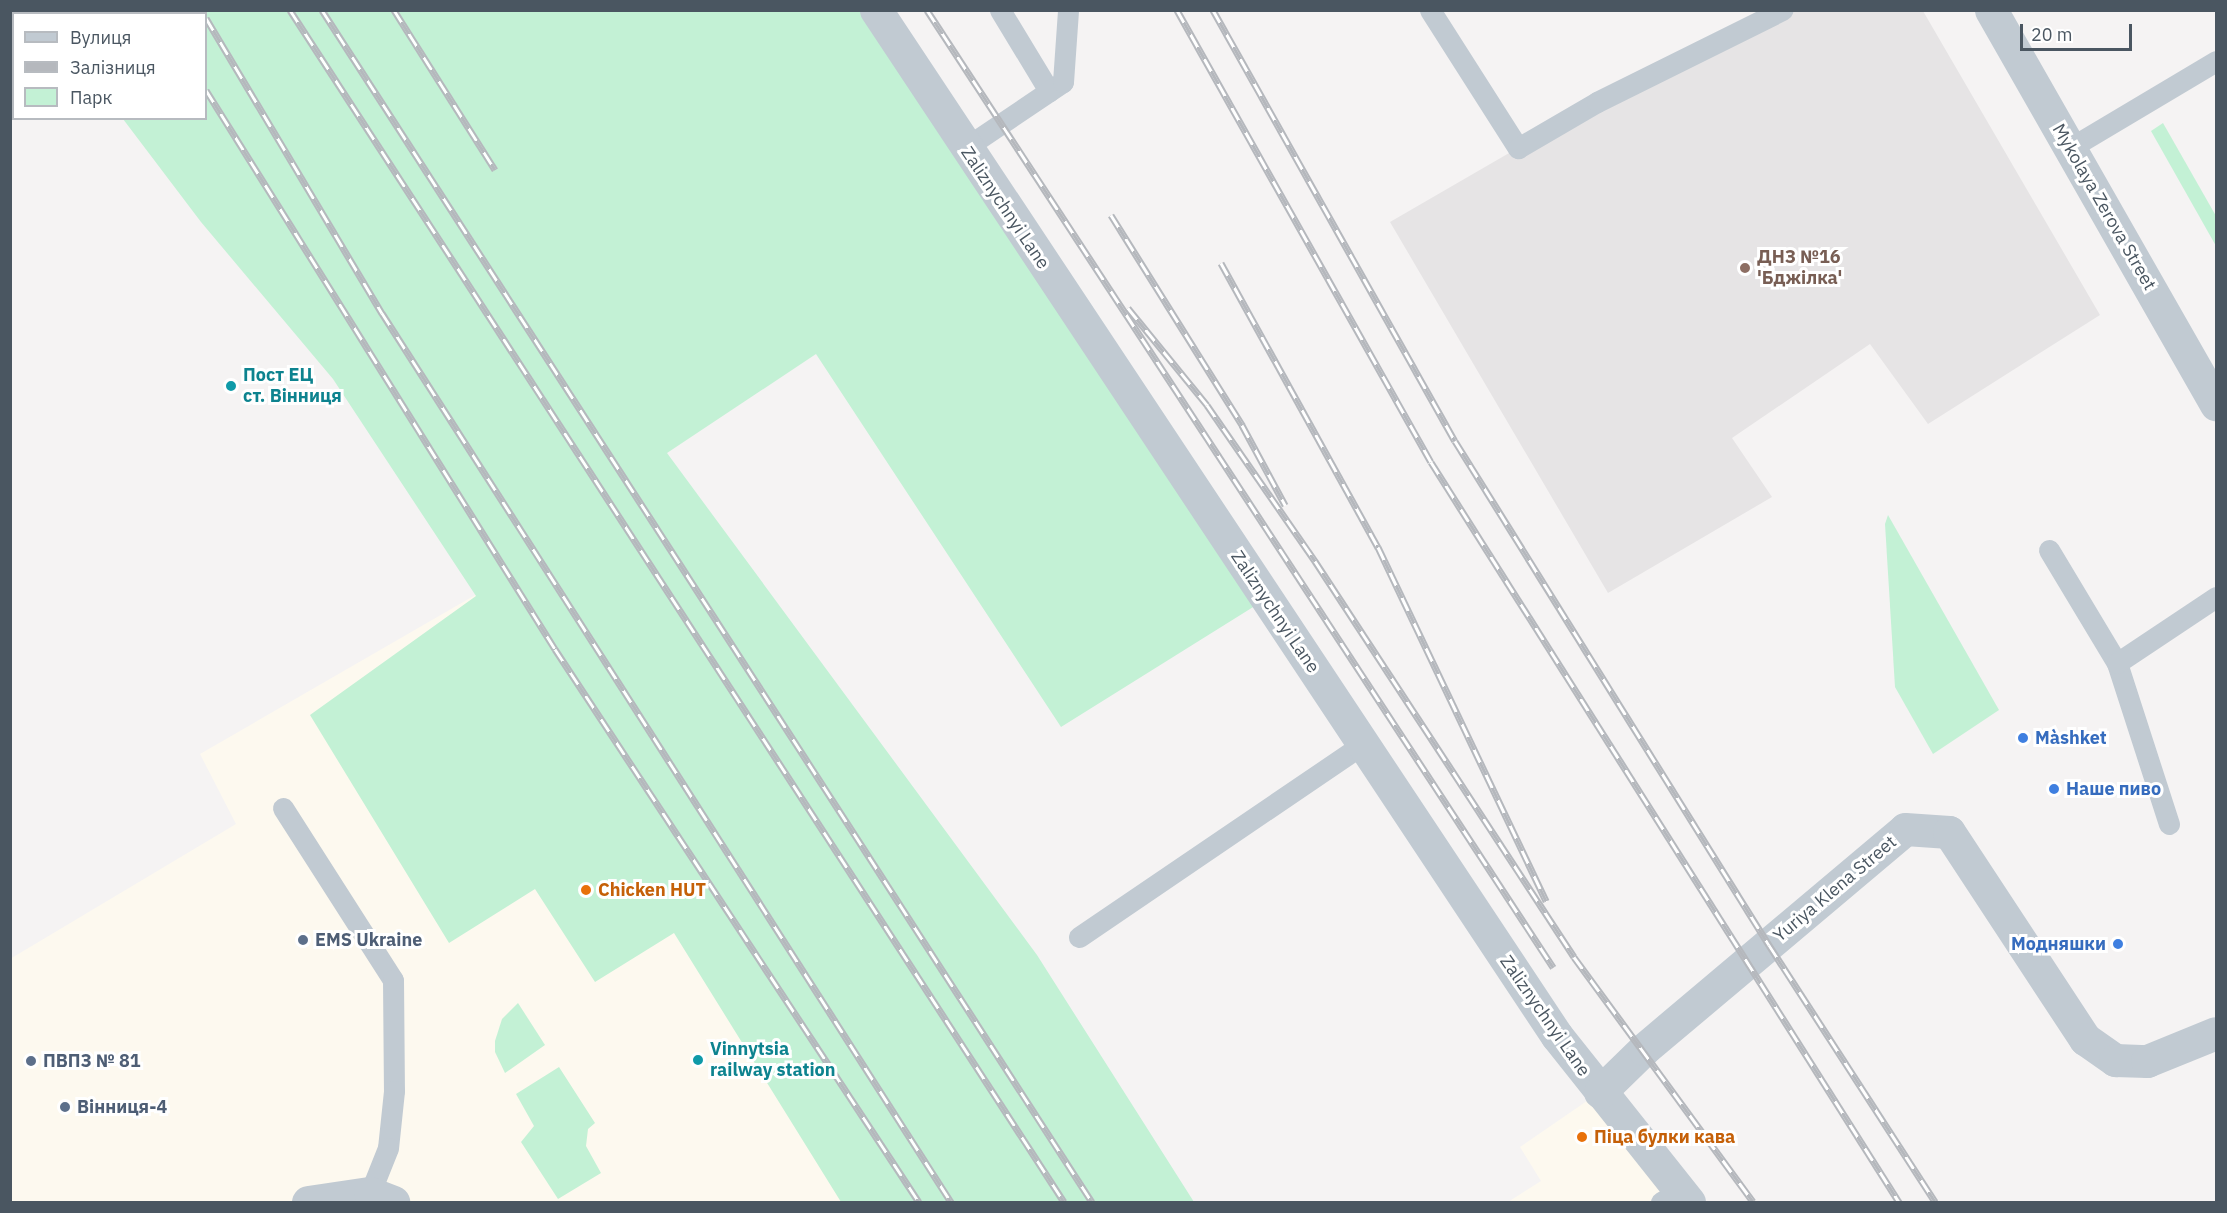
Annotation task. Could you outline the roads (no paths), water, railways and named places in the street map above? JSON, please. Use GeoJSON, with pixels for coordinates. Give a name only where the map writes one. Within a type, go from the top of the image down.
{"type":"FeatureCollection","features":[{"type":"Feature","properties":{"kind":"street","name":"Zaliznychnyi Lane"},"geometry":{"type":"LineString","coordinates":[[876,10],[1557,1036],[1677,1199]]}},
{"type":"Feature","properties":{"kind":"street","name":"Mykolaya Zerova Street"},"geometry":{"type":"LineString","coordinates":[[1991,10],[2217,404]]}},
{"type":"Feature","properties":{"kind":"street","name":"Yuriya Klena Street"},"geometry":{"type":"LineString","coordinates":[[1600,1092],[1644,1049],[1905,829],[1948,832],[2085,1039],[2115,1060],[2147,1061],[2217,1034]]}},
{"type":"Feature","properties":{"kind":"street"},"geometry":{"type":"LineString","coordinates":[[308,1203],[382,1198]]}},
{"type":"Feature","properties":{"kind":"lane"},"geometry":{"type":"LineString","coordinates":[[1000,10],[1049,91]]}},
{"type":"Feature","properties":{"kind":"lane"},"geometry":{"type":"LineString","coordinates":[[965,147],[1063,82],[1068,10]]}},
{"type":"Feature","properties":{"kind":"lane"},"geometry":{"type":"LineString","coordinates":[[1430,10],[1518,148],[1597,102],[1782,10]]}},
{"type":"Feature","properties":{"kind":"lane"},"geometry":{"type":"LineString","coordinates":[[2070,148],[2217,61]]}},
{"type":"Feature","properties":{"kind":"lane"},"geometry":{"type":"LineString","coordinates":[[2049,550],[2117,663],[2169,824]]}},
{"type":"Feature","properties":{"kind":"lane"},"geometry":{"type":"LineString","coordinates":[[2117,663],[2217,597]]}},
{"type":"Feature","properties":{"kind":"lane"},"geometry":{"type":"LineString","coordinates":[[1079,938],[1363,744]]}},
{"type":"Feature","properties":{"kind":"lane"},"geometry":{"type":"LineString","coordinates":[[283,808],[393,980],[394,1091],[382,1198]]}},
{"type":"Feature","properties":{"kind":"railway"},"geometry":{"type":"LineString","coordinates":[[290,10],[1064,1202]]}},
{"type":"Feature","properties":{"kind":"railway"},"geometry":{"type":"LineString","coordinates":[[322,10],[1092,1202]]}},
{"type":"Feature","properties":{"kind":"railway"},"geometry":{"type":"LineString","coordinates":[[394,10],[495,170]]}},
{"type":"Feature","properties":{"kind":"railway"},"geometry":{"type":"LineString","coordinates":[[927,10],[1553,967]]}},
{"type":"Feature","properties":{"kind":"railway"},"geometry":{"type":"LineString","coordinates":[[1177,10],[1431,462],[1899,1202]]}},
{"type":"Feature","properties":{"kind":"railway"},"geometry":{"type":"LineString","coordinates":[[1213,10],[1455,441],[1769,945],[1935,1202]]}},
{"type":"Feature","properties":{"kind":"railway"},"geometry":{"type":"LineString","coordinates":[[207,20],[382,313],[951,1202]]}},
{"type":"Feature","properties":{"kind":"railway"},"geometry":{"type":"LineString","coordinates":[[207,92],[555,649],[919,1202]]}},
{"type":"Feature","properties":{"kind":"railway"},"geometry":{"type":"LineString","coordinates":[[1111,215],[1242,425],[1285,505]]}},
{"type":"Feature","properties":{"kind":"railway"},"geometry":{"type":"LineString","coordinates":[[1221,263],[1378,547],[1546,901]]}},
{"type":"Feature","properties":{"kind":"railway"},"geometry":{"type":"LineString","coordinates":[[1128,308],[1207,405],[1315,561],[1574,957],[1753,1202]]}},
{"type":"Feature","properties":{"kind":"place","name":"ДНЗ №16 'Бджілка'"},"geometry":{"type":"Point","coordinates":[1745,268]}},
{"type":"Feature","properties":{"kind":"place","name":"Пост ЕЦ ст. Вінниця"},"geometry":{"type":"Point","coordinates":[231,386]}},
{"type":"Feature","properties":{"kind":"place","name":"Màshket"},"geometry":{"type":"Point","coordinates":[2023,738]}},
{"type":"Feature","properties":{"kind":"place","name":"Наше пиво"},"geometry":{"type":"Point","coordinates":[2054,789]}},
{"type":"Feature","properties":{"kind":"place","name":"Chicken HUT"},"geometry":{"type":"Point","coordinates":[586,890]}},
{"type":"Feature","properties":{"kind":"place","name":"EMS Ukraine"},"geometry":{"type":"Point","coordinates":[303,940]}},
{"type":"Feature","properties":{"kind":"place","name":"Модняшки"},"geometry":{"type":"Point","coordinates":[2118,944]}},
{"type":"Feature","properties":{"kind":"place","name":"Vinnytsia railway station"},"geometry":{"type":"Point","coordinates":[698,1060]}},
{"type":"Feature","properties":{"kind":"place","name":"ПВПЗ № 81"},"geometry":{"type":"Point","coordinates":[31,1061]}},
{"type":"Feature","properties":{"kind":"place","name":"Вінниця-4"},"geometry":{"type":"Point","coordinates":[65,1107]}},
{"type":"Feature","properties":{"kind":"place","name":"Піца булки кава"},"geometry":{"type":"Point","coordinates":[1582,1137]}}]}
